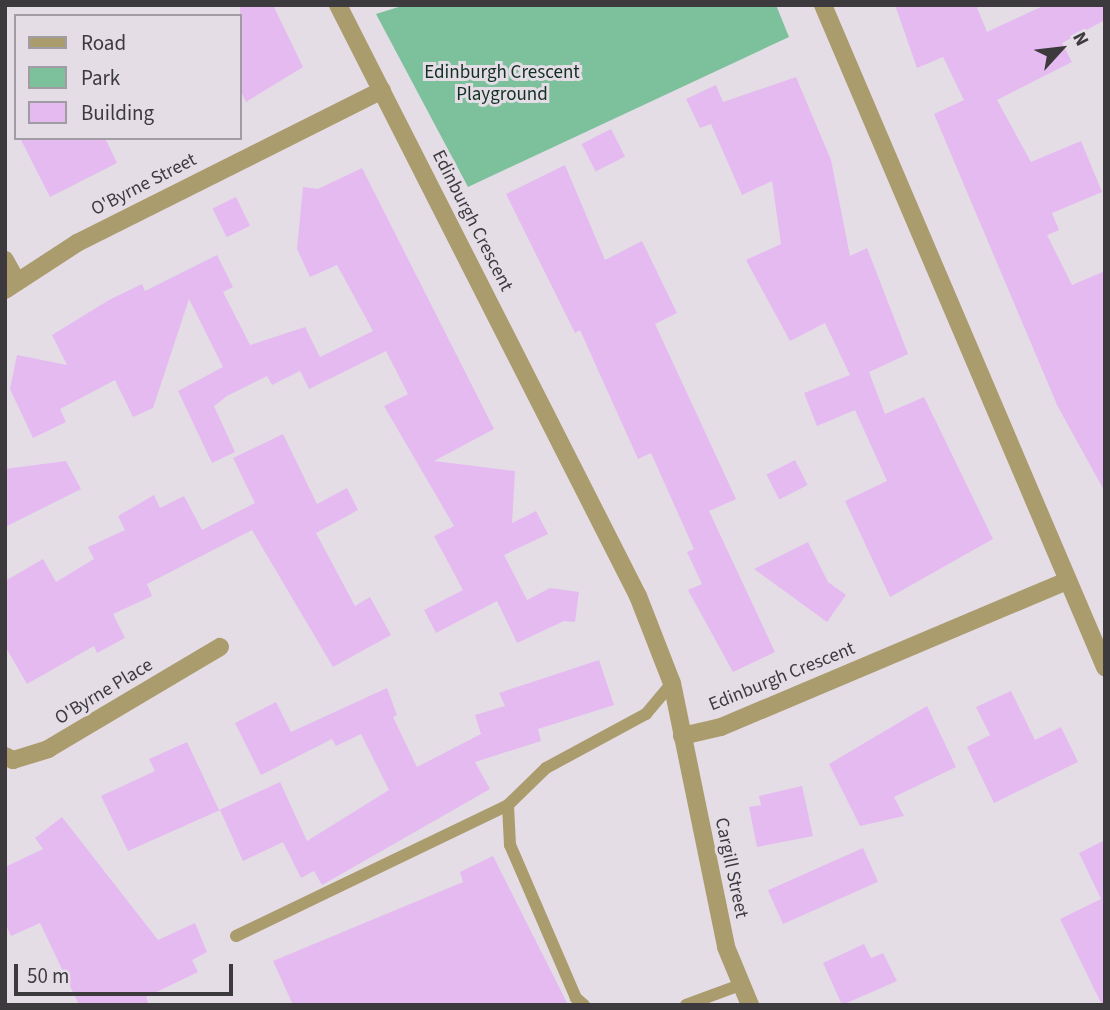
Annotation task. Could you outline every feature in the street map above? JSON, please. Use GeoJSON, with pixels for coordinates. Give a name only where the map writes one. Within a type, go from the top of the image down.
{"type":"FeatureCollection","features":[{"type":"Feature","properties":{"kind":"street","name":"Edinburgh Crescent"},"geometry":{"type":"LineString","coordinates":[[338,5],[638,596],[672,683],[682,736],[721,727],[1067,581]]}},
{"type":"Feature","properties":{"kind":"street"},"geometry":{"type":"LineString","coordinates":[[823,5],[1105,667]]}},
{"type":"Feature","properties":{"kind":"street","name":"O'Byrne Street"},"geometry":{"type":"LineString","coordinates":[[11,286],[77,243],[382,90]]}},
{"type":"Feature","properties":{"kind":"street"},"geometry":{"type":"LineString","coordinates":[[5,260],[11,286]]}},
{"type":"Feature","properties":{"kind":"street","name":"O'Byrne Place"},"geometry":{"type":"LineString","coordinates":[[5,756],[13,760],[48,749],[220,647]]}},
{"type":"Feature","properties":{"kind":"street","name":"Cargill Street"},"geometry":{"type":"LineString","coordinates":[[682,736],[740,985],[750,1005]]}},
{"type":"Feature","properties":{"kind":"lane"},"geometry":{"type":"LineString","coordinates":[[236,936],[508,805],[547,768],[646,713],[672,683]]}},
{"type":"Feature","properties":{"kind":"lane"},"geometry":{"type":"LineString","coordinates":[[508,805],[510,845],[576,998],[584,1005]]}},
{"type":"Feature","properties":{"kind":"lane"},"geometry":{"type":"LineString","coordinates":[[686,1005],[740,985]]}},
{"type":"Feature","properties":{"kind":"green space","name":"Edinburgh Crescent Playground"},"geometry":{"type":"Polygon","coordinates":[[[405,5],[776,5],[789,37],[468,187],[376,14],[405,5]]]}},
{"type":"Feature","properties":{"kind":"building"},"geometry":{"type":"Polygon","coordinates":[[[240,5],[273,5],[303,67],[246,102],[242,93],[240,5]]]}},
{"type":"Feature","properties":{"kind":"building"},"geometry":{"type":"Polygon","coordinates":[[[895,5],[976,5],[987,32],[1045,5],[1105,5],[1105,20],[1062,43],[1072,62],[997,100],[1031,162],[1081,141],[1102,192],[1052,213],[1059,230],[1047,235],[1072,285],[1105,271],[1105,492],[1058,407],[934,114],[964,100],[943,57],[917,68],[895,5]]]}},
{"type":"Feature","properties":{"kind":"building"},"geometry":{"type":"Polygon","coordinates":[[[796,77],[831,160],[850,256],[867,248],[908,354],[869,372],[885,414],[924,397],[993,539],[890,597],[845,501],[887,481],[855,410],[817,426],[804,393],[850,375],[825,323],[790,341],[746,260],[781,244],[772,181],[742,195],[711,124],[700,128],[686,99],[716,85],[723,102],[796,77]]]}},
{"type":"Feature","properties":{"kind":"building"},"geometry":{"type":"Polygon","coordinates":[[[611,129],[625,157],[596,172],[582,144],[611,129]]]}},
{"type":"Feature","properties":{"kind":"building"},"geometry":{"type":"Polygon","coordinates":[[[21,140],[106,140],[117,163],[50,197],[21,140]]]}},
{"type":"Feature","properties":{"kind":"building"},"geometry":{"type":"Polygon","coordinates":[[[565,165],[605,260],[642,241],[677,313],[655,324],[736,499],[709,511],[775,652],[733,672],[688,590],[702,584],[687,552],[694,549],[651,453],[638,459],[580,330],[575,333],[506,194],[565,165]]]}},
{"type":"Feature","properties":{"kind":"building"},"geometry":{"type":"Polygon","coordinates":[[[362,168],[494,429],[434,461],[515,471],[512,523],[536,511],[548,534],[504,555],[527,600],[550,588],[579,592],[575,622],[564,621],[517,643],[497,601],[436,633],[424,610],[463,590],[434,536],[454,526],[384,406],[408,394],[386,351],[309,389],[300,371],[272,385],[267,376],[227,396],[214,406],[235,452],[212,463],[178,391],[223,367],[189,299],[153,408],[133,417],[115,380],[60,409],[66,422],[33,438],[10,389],[17,355],[67,365],[52,335],[109,300],[142,284],[145,291],[217,255],[233,287],[223,292],[250,345],[305,327],[320,357],[373,331],[337,265],[310,277],[297,249],[303,187],[318,189],[362,168]]]}},
{"type":"Feature","properties":{"kind":"building"},"geometry":{"type":"Polygon","coordinates":[[[236,197],[250,226],[227,237],[213,208],[236,197]]]}},
{"type":"Feature","properties":{"kind":"building"},"geometry":{"type":"Polygon","coordinates":[[[283,434],[317,504],[347,488],[358,510],[316,533],[355,606],[370,597],[391,635],[333,667],[252,530],[147,584],[152,596],[113,614],[125,638],[97,653],[94,646],[27,684],[5,646],[5,581],[43,559],[56,582],[94,559],[88,547],[125,530],[118,516],[154,495],[160,508],[184,496],[202,530],[255,503],[233,458],[283,434]]]}},
{"type":"Feature","properties":{"kind":"building"},"geometry":{"type":"Polygon","coordinates":[[[795,460],[808,485],[779,499],[766,475],[795,460]]]}},
{"type":"Feature","properties":{"kind":"building"},"geometry":{"type":"Polygon","coordinates":[[[66,461],[81,489],[5,527],[5,469],[66,461]]]}},
{"type":"Feature","properties":{"kind":"building"},"geometry":{"type":"Polygon","coordinates":[[[808,542],[828,582],[846,595],[827,622],[754,569],[808,542]]]}},
{"type":"Feature","properties":{"kind":"building"},"geometry":{"type":"Polygon","coordinates":[[[599,660],[614,705],[538,729],[541,741],[475,762],[490,789],[322,885],[314,871],[301,878],[283,842],[243,861],[220,810],[128,851],[101,796],[155,771],[149,759],[187,742],[219,810],[280,782],[307,841],[389,790],[361,734],[336,746],[332,739],[261,775],[235,723],[276,702],[291,732],[387,688],[397,715],[393,717],[417,767],[481,734],[475,715],[505,706],[499,693],[599,660]]]}},
{"type":"Feature","properties":{"kind":"building"},"geometry":{"type":"Polygon","coordinates":[[[1011,691],[1035,740],[1061,727],[1078,762],[994,803],[967,747],[990,735],[976,707],[1011,691]]]}},
{"type":"Feature","properties":{"kind":"building"},"geometry":{"type":"Polygon","coordinates":[[[927,706],[956,767],[894,797],[904,816],[860,826],[829,764],[927,706]]]}},
{"type":"Feature","properties":{"kind":"building"},"geometry":{"type":"Polygon","coordinates":[[[802,786],[813,836],[757,847],[749,807],[761,805],[759,796],[802,786]]]}},
{"type":"Feature","properties":{"kind":"building"},"geometry":{"type":"Polygon","coordinates":[[[62,817],[158,940],[195,923],[207,952],[192,960],[198,972],[146,997],[149,1005],[79,1005],[40,923],[11,936],[5,923],[5,867],[43,849],[35,838],[62,817]]]}},
{"type":"Feature","properties":{"kind":"building"},"geometry":{"type":"Polygon","coordinates":[[[1105,840],[1105,1005],[1102,1005],[1060,919],[1101,899],[1079,853],[1105,840]]]}},
{"type":"Feature","properties":{"kind":"building"},"geometry":{"type":"Polygon","coordinates":[[[863,848],[878,882],[783,924],[768,890],[863,848]]]}},
{"type":"Feature","properties":{"kind":"building"},"geometry":{"type":"Polygon","coordinates":[[[493,856],[568,1005],[293,1005],[273,961],[463,882],[460,872],[493,856]]]}},
{"type":"Feature","properties":{"kind":"building"},"geometry":{"type":"Polygon","coordinates":[[[864,944],[871,958],[883,953],[897,981],[842,1005],[823,963],[864,944]]]}}]}
